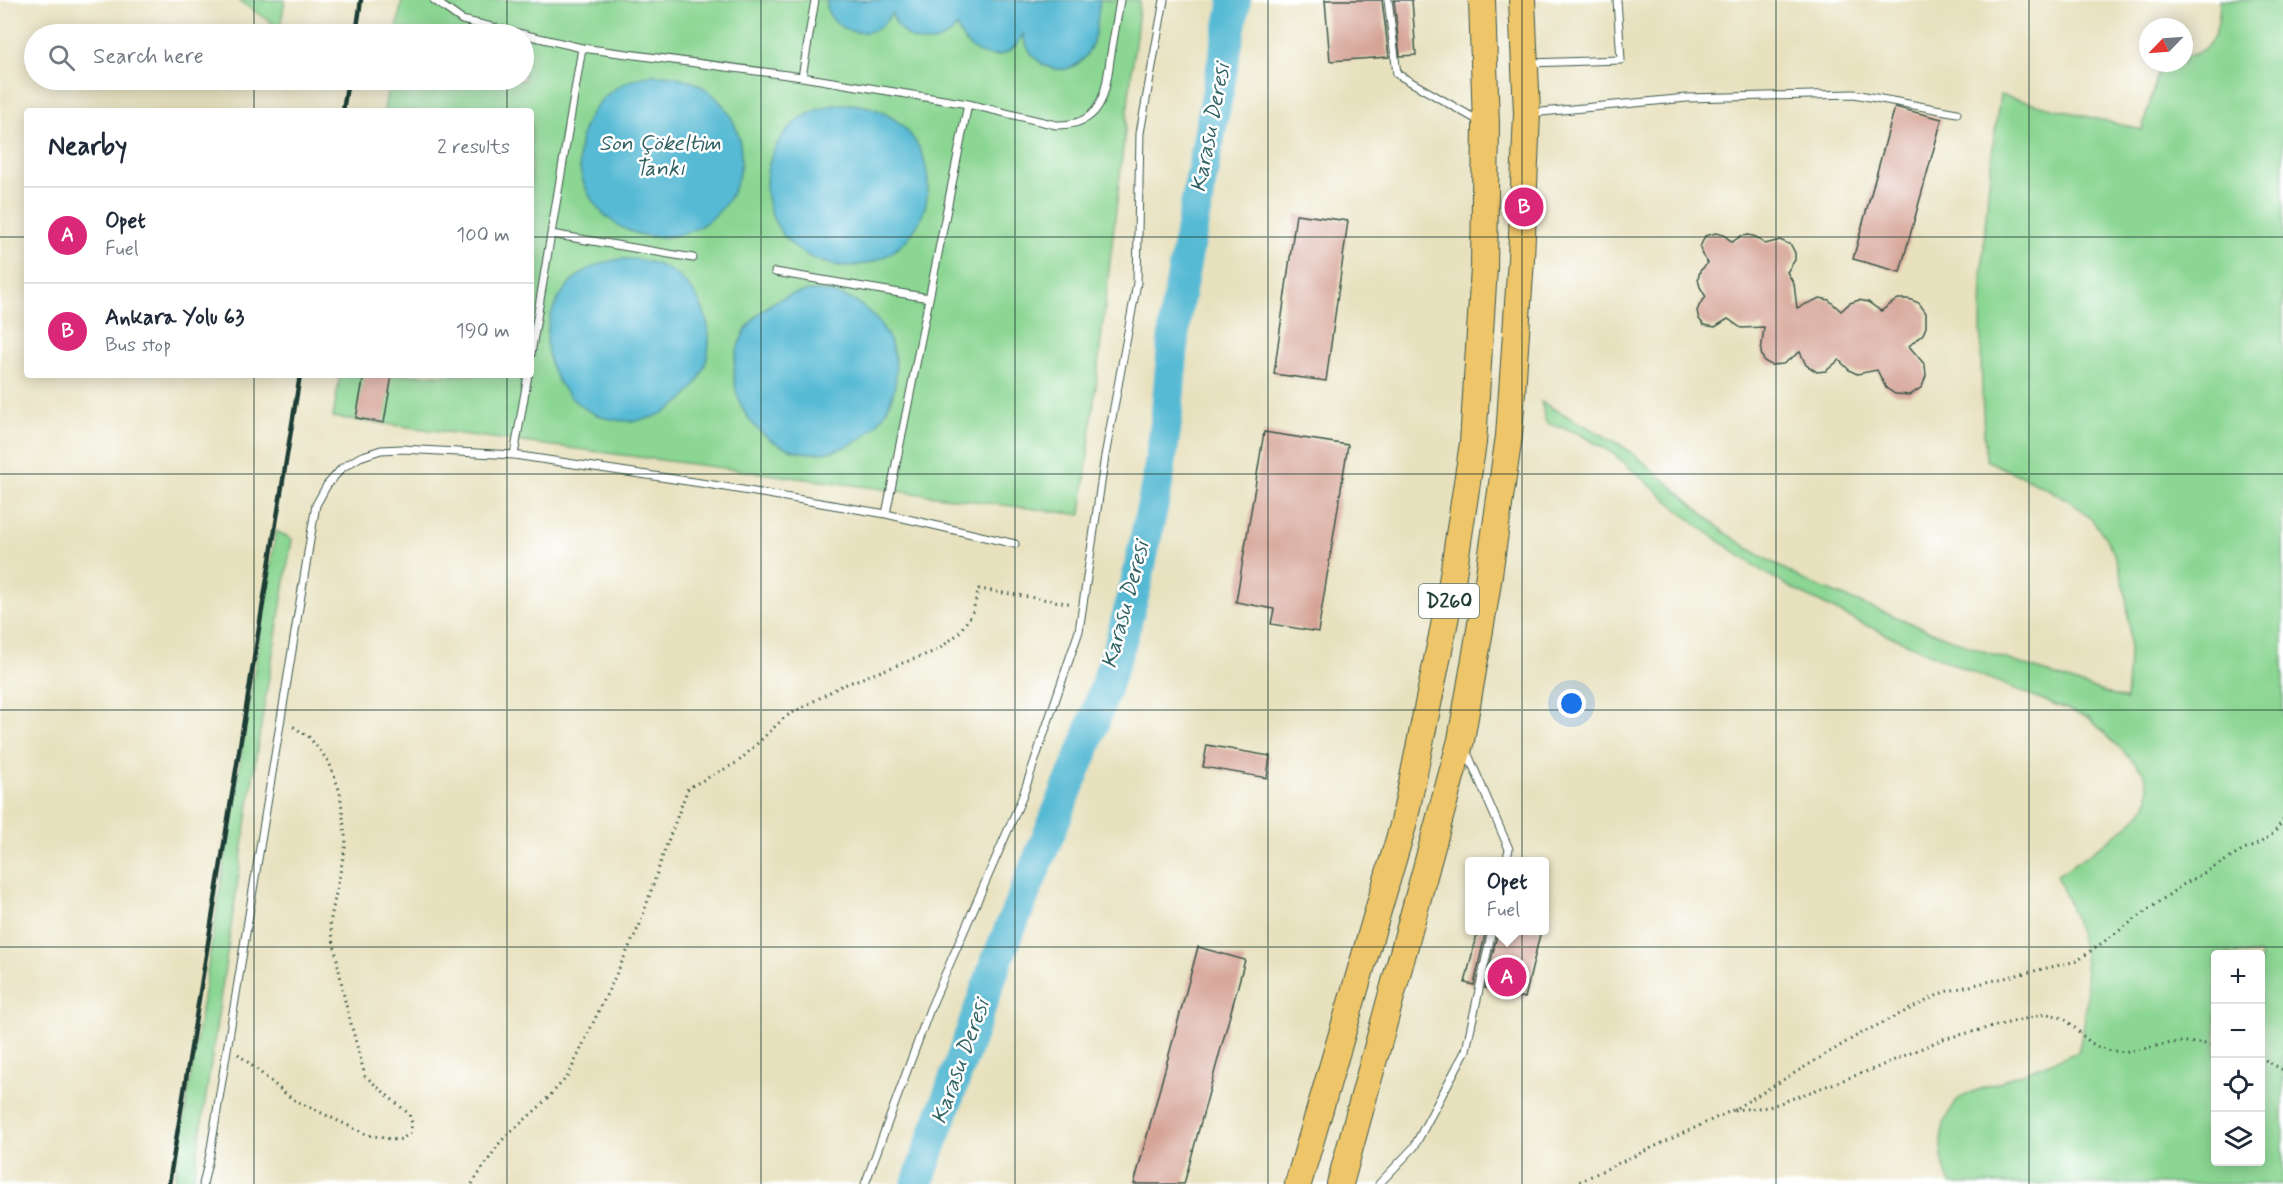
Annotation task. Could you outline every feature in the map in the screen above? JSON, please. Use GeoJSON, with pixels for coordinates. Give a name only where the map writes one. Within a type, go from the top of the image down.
{"type":"FeatureCollection","features":[{"type":"Feature","properties":{"kind":"highway","name":"D260"},"geometry":{"type":"LineString","coordinates":[[1298,1184],[1404,822],[1449,601],[1473,443],[1484,268],[1486,125],[1482,0]]}},
{"type":"Feature","properties":{"kind":"highway","name":"D260"},"geometry":{"type":"LineString","coordinates":[[1340,1184],[1461,740],[1486,595],[1509,436],[1521,259],[1527,113],[1527,63],[1522,0]]}},
{"type":"Feature","properties":{"kind":"lane"},"geometry":{"type":"LineString","coordinates":[[434,0],[462,20],[479,24]]}},
{"type":"Feature","properties":{"kind":"lane"},"geometry":{"type":"LineString","coordinates":[[802,78],[815,0]]}},
{"type":"Feature","properties":{"kind":"lane"},"geometry":{"type":"LineString","coordinates":[[534,37],[582,48],[802,78],[968,104],[1056,125],[1078,123],[1088,117],[1102,100],[1106,89],[1120,0]]}},
{"type":"Feature","properties":{"kind":"lane"},"geometry":{"type":"LineString","coordinates":[[865,1184],[930,1009],[1022,798],[1079,631],[1105,456],[1137,283],[1140,133],[1164,0]]}},
{"type":"Feature","properties":{"kind":"lane"},"geometry":{"type":"LineString","coordinates":[[1388,0],[1397,74],[1486,125]]}},
{"type":"Feature","properties":{"kind":"lane"},"geometry":{"type":"LineString","coordinates":[[1527,63],[1621,60],[1617,0]]}},
{"type":"Feature","properties":{"kind":"lane"},"geometry":{"type":"LineString","coordinates":[[534,336],[582,48]]}},
{"type":"Feature","properties":{"kind":"lane"},"geometry":{"type":"LineString","coordinates":[[1527,113],[1687,98],[1854,94],[1958,113]]}},
{"type":"Feature","properties":{"kind":"lane"},"geometry":{"type":"LineString","coordinates":[[886,514],[968,104]]}},
{"type":"Feature","properties":{"kind":"lane"},"geometry":{"type":"LineString","coordinates":[[551,234],[693,258]]}},
{"type":"Feature","properties":{"kind":"lane"},"geometry":{"type":"LineString","coordinates":[[775,272],[929,298]]}},
{"type":"Feature","properties":{"kind":"lane"},"geometry":{"type":"LineString","coordinates":[[514,455],[527,378]]}},
{"type":"Feature","properties":{"kind":"lane"},"geometry":{"type":"LineString","coordinates":[[203,1184],[210,1154],[316,506],[327,485],[342,468],[360,457],[381,450],[514,455],[886,514],[1015,544]]}},
{"type":"Feature","properties":{"kind":"lane"},"geometry":{"type":"LineString","coordinates":[[1461,740],[1509,849],[1507,857]]}},
{"type":"Feature","properties":{"kind":"lane"},"geometry":{"type":"LineString","coordinates":[[1379,1184],[1414,1147],[1466,1050],[1490,935]]}},
{"type":"Feature","properties":{"kind":"path"},"geometry":{"type":"LineString","coordinates":[[472,1184],[501,1141],[540,1106],[568,1076],[640,924],[688,788],[738,762],[785,717],[841,686],[938,650],[958,634],[972,614],[979,590],[1083,605]]}},
{"type":"Feature","properties":{"kind":"path"},"geometry":{"type":"LineString","coordinates":[[228,1045],[292,1099],[368,1135],[396,1140],[410,1133],[412,1123],[409,1114],[365,1076],[345,1000],[330,923],[346,843],[340,792],[329,762],[309,737],[282,719]]}},
{"type":"Feature","properties":{"kind":"path"},"geometry":{"type":"LineString","coordinates":[[1574,1184],[1733,1110],[1858,1035],[1944,992],[2077,961],[2181,886],[2244,849],[2260,843],[2274,833],[2283,820]]}},
{"type":"Feature","properties":{"kind":"path"},"geometry":{"type":"LineString","coordinates":[[1733,1110],[1768,1107],[1876,1068],[1943,1039],[2045,1014],[2056,1014],[2065,1018],[2086,1039],[2102,1048],[2121,1052],[2182,1042],[2211,1045]]}},
{"type":"Feature","properties":{"kind":"path"},"geometry":{"type":"LineString","coordinates":[[2262,1058],[2283,1070]]}},
{"type":"Feature","properties":{"kind":"path"},"geometry":{"type":"LineString","coordinates":[[1584,1179],[1586,1184]]}},
{"type":"Feature","properties":{"kind":"green space"},"geometry":{"type":"Polygon","coordinates":[[[238,0],[285,0],[281,24],[274,24],[238,0]]]}},
{"type":"Feature","properties":{"kind":"green space"},"geometry":{"type":"Polygon","coordinates":[[[402,0],[1140,0],[1081,515],[333,417],[340,378],[534,378],[534,108],[384,108],[387,90],[534,90],[534,24],[398,24],[402,0]]]}},
{"type":"Feature","properties":{"kind":"green space"},"geometry":{"type":"Polygon","coordinates":[[[2220,0],[2283,0],[2283,1184],[1950,1184],[1943,1161],[1941,1138],[1943,1126],[1953,1105],[1962,1096],[2078,1052],[2086,1006],[2085,962],[2075,919],[2056,876],[2104,843],[2140,814],[2147,803],[2148,794],[2143,771],[2089,718],[1972,672],[1863,624],[1762,571],[1694,523],[1614,454],[1578,433],[1546,423],[1541,402],[1619,444],[1640,459],[1724,532],[1805,581],[1966,645],[2126,700],[2129,646],[2125,592],[2119,566],[2108,543],[2093,521],[2072,503],[2041,485],[1986,460],[1981,367],[1982,277],[1988,187],[2000,95],[2142,130],[2158,72],[2193,72],[2193,55],[2203,49],[2214,36],[2220,0]]]}},
{"type":"Feature","properties":{"kind":"green space"},"geometry":{"type":"Polygon","coordinates":[[[276,531],[292,539],[259,737],[193,1184],[174,1184],[276,531]]]}},
{"type":"Feature","properties":{"kind":"water"},"geometry":{"type":"Polygon","coordinates":[[[827,0],[1100,0],[1095,35],[1087,54],[1069,68],[1059,69],[1049,67],[1032,55],[1023,34],[1008,52],[988,55],[969,46],[957,26],[949,35],[940,40],[920,42],[903,32],[896,24],[892,13],[882,26],[872,31],[862,32],[844,28],[831,17],[827,0]]]}},
{"type":"Feature","properties":{"kind":"water","name":"Son Çökeltim Tankı"},"geometry":{"type":"Polygon","coordinates":[[[660,75],[691,81],[717,99],[735,125],[741,156],[735,187],[717,213],[691,231],[660,237],[629,231],[603,213],[585,187],[579,156],[585,125],[603,99],[629,81],[660,75]]]}},
{"type":"Feature","properties":{"kind":"water","name":"Son Çökeltim Tankı"},"geometry":{"type":"Polygon","coordinates":[[[847,104],[878,110],[904,128],[922,154],[928,185],[922,216],[904,242],[878,260],[847,266],[816,260],[790,242],[772,216],[766,185],[772,154],[790,128],[816,110],[847,104]]]}},
{"type":"Feature","properties":{"kind":"water"},"geometry":{"type":"Polygon","coordinates":[[[628,259],[659,265],[685,283],[703,309],[709,340],[703,371],[685,397],[659,415],[628,421],[597,415],[571,397],[553,371],[547,340],[553,309],[571,283],[597,265],[628,259]]]}},
{"type":"Feature","properties":{"kind":"water"},"geometry":{"type":"Polygon","coordinates":[[[815,291],[846,297],[872,315],[890,341],[896,372],[890,403],[872,429],[846,447],[815,453],[784,447],[758,429],[740,403],[734,372],[740,341],[758,315],[784,297],[815,291]]]}},
{"type":"Feature","properties":{"kind":"building"},"geometry":{"type":"Polygon","coordinates":[[[1325,0],[1382,0],[1389,57],[1330,61],[1325,0]]]}},
{"type":"Feature","properties":{"kind":"building"},"geometry":{"type":"Polygon","coordinates":[[[1394,0],[1412,0],[1416,55],[1400,56],[1394,0]]]}},
{"type":"Feature","properties":{"kind":"building"},"geometry":{"type":"Polygon","coordinates":[[[1895,107],[1942,119],[1900,272],[1853,259],[1895,107]]]}},
{"type":"Feature","properties":{"kind":"building"},"geometry":{"type":"Polygon","coordinates":[[[1296,214],[1348,221],[1326,381],[1274,374],[1296,214]]]}},
{"type":"Feature","properties":{"kind":"building"},"geometry":{"type":"Polygon","coordinates":[[[1716,233],[1724,235],[1732,242],[1741,236],[1749,235],[1765,244],[1780,240],[1791,245],[1795,253],[1795,260],[1787,272],[1794,284],[1797,308],[1820,298],[1829,300],[1841,311],[1850,303],[1859,300],[1868,302],[1881,311],[1898,299],[1909,299],[1919,303],[1926,313],[1926,327],[1923,334],[1909,346],[1925,365],[1926,376],[1922,387],[1910,395],[1895,394],[1886,388],[1877,370],[1857,374],[1839,360],[1826,371],[1817,372],[1806,365],[1800,352],[1783,364],[1771,365],[1764,361],[1761,353],[1764,327],[1741,328],[1728,319],[1715,327],[1704,325],[1697,311],[1706,297],[1698,279],[1700,271],[1708,263],[1700,247],[1705,236],[1716,233]]]}},
{"type":"Feature","properties":{"kind":"building"},"geometry":{"type":"Polygon","coordinates":[[[363,378],[392,378],[384,423],[356,418],[363,378]]]}},
{"type":"Feature","properties":{"kind":"building"},"geometry":{"type":"Polygon","coordinates":[[[1264,432],[1348,445],[1318,632],[1271,624],[1274,609],[1236,602],[1264,432]]]}},
{"type":"Feature","properties":{"kind":"building"},"geometry":{"type":"Polygon","coordinates":[[[1207,745],[1270,756],[1267,778],[1203,767],[1207,745]]]}},
{"type":"Feature","properties":{"kind":"building"},"geometry":{"type":"Polygon","coordinates":[[[1477,935],[1485,935],[1474,985],[1465,983],[1477,935]]]}},
{"type":"Feature","properties":{"kind":"building"},"geometry":{"type":"Polygon","coordinates":[[[1497,935],[1540,935],[1525,998],[1485,988],[1497,935]]]}},
{"type":"Feature","properties":{"kind":"building"},"geometry":{"type":"Polygon","coordinates":[[[1198,947],[1245,960],[1184,1184],[1134,1184],[1198,947]]]}},
{"type":"Feature","properties":{"kind":"waterway","name":"Karasu Deresi"},"geometry":{"type":"LineString","coordinates":[[917,1184],[997,960],[1087,741],[1120,644],[1135,589],[1158,479],[1166,423],[1176,311],[1235,0]]}},
{"type":"Feature","properties":{"kind":"railway"},"geometry":{"type":"LineString","coordinates":[[357,24],[361,0]]}},
{"type":"Feature","properties":{"kind":"railway"},"geometry":{"type":"LineString","coordinates":[[343,108],[346,90]]}},
{"type":"Feature","properties":{"kind":"railway"},"geometry":{"type":"LineString","coordinates":[[169,1184],[300,378]]}},
{"type":"Feature","properties":{"kind":"place","name":"Ankara Yolu 63"},"geometry":{"type":"Point","coordinates":[1524,207]}},
{"type":"Feature","properties":{"kind":"place","name":"Opet"},"geometry":{"type":"Point","coordinates":[1507,977]}}]}
